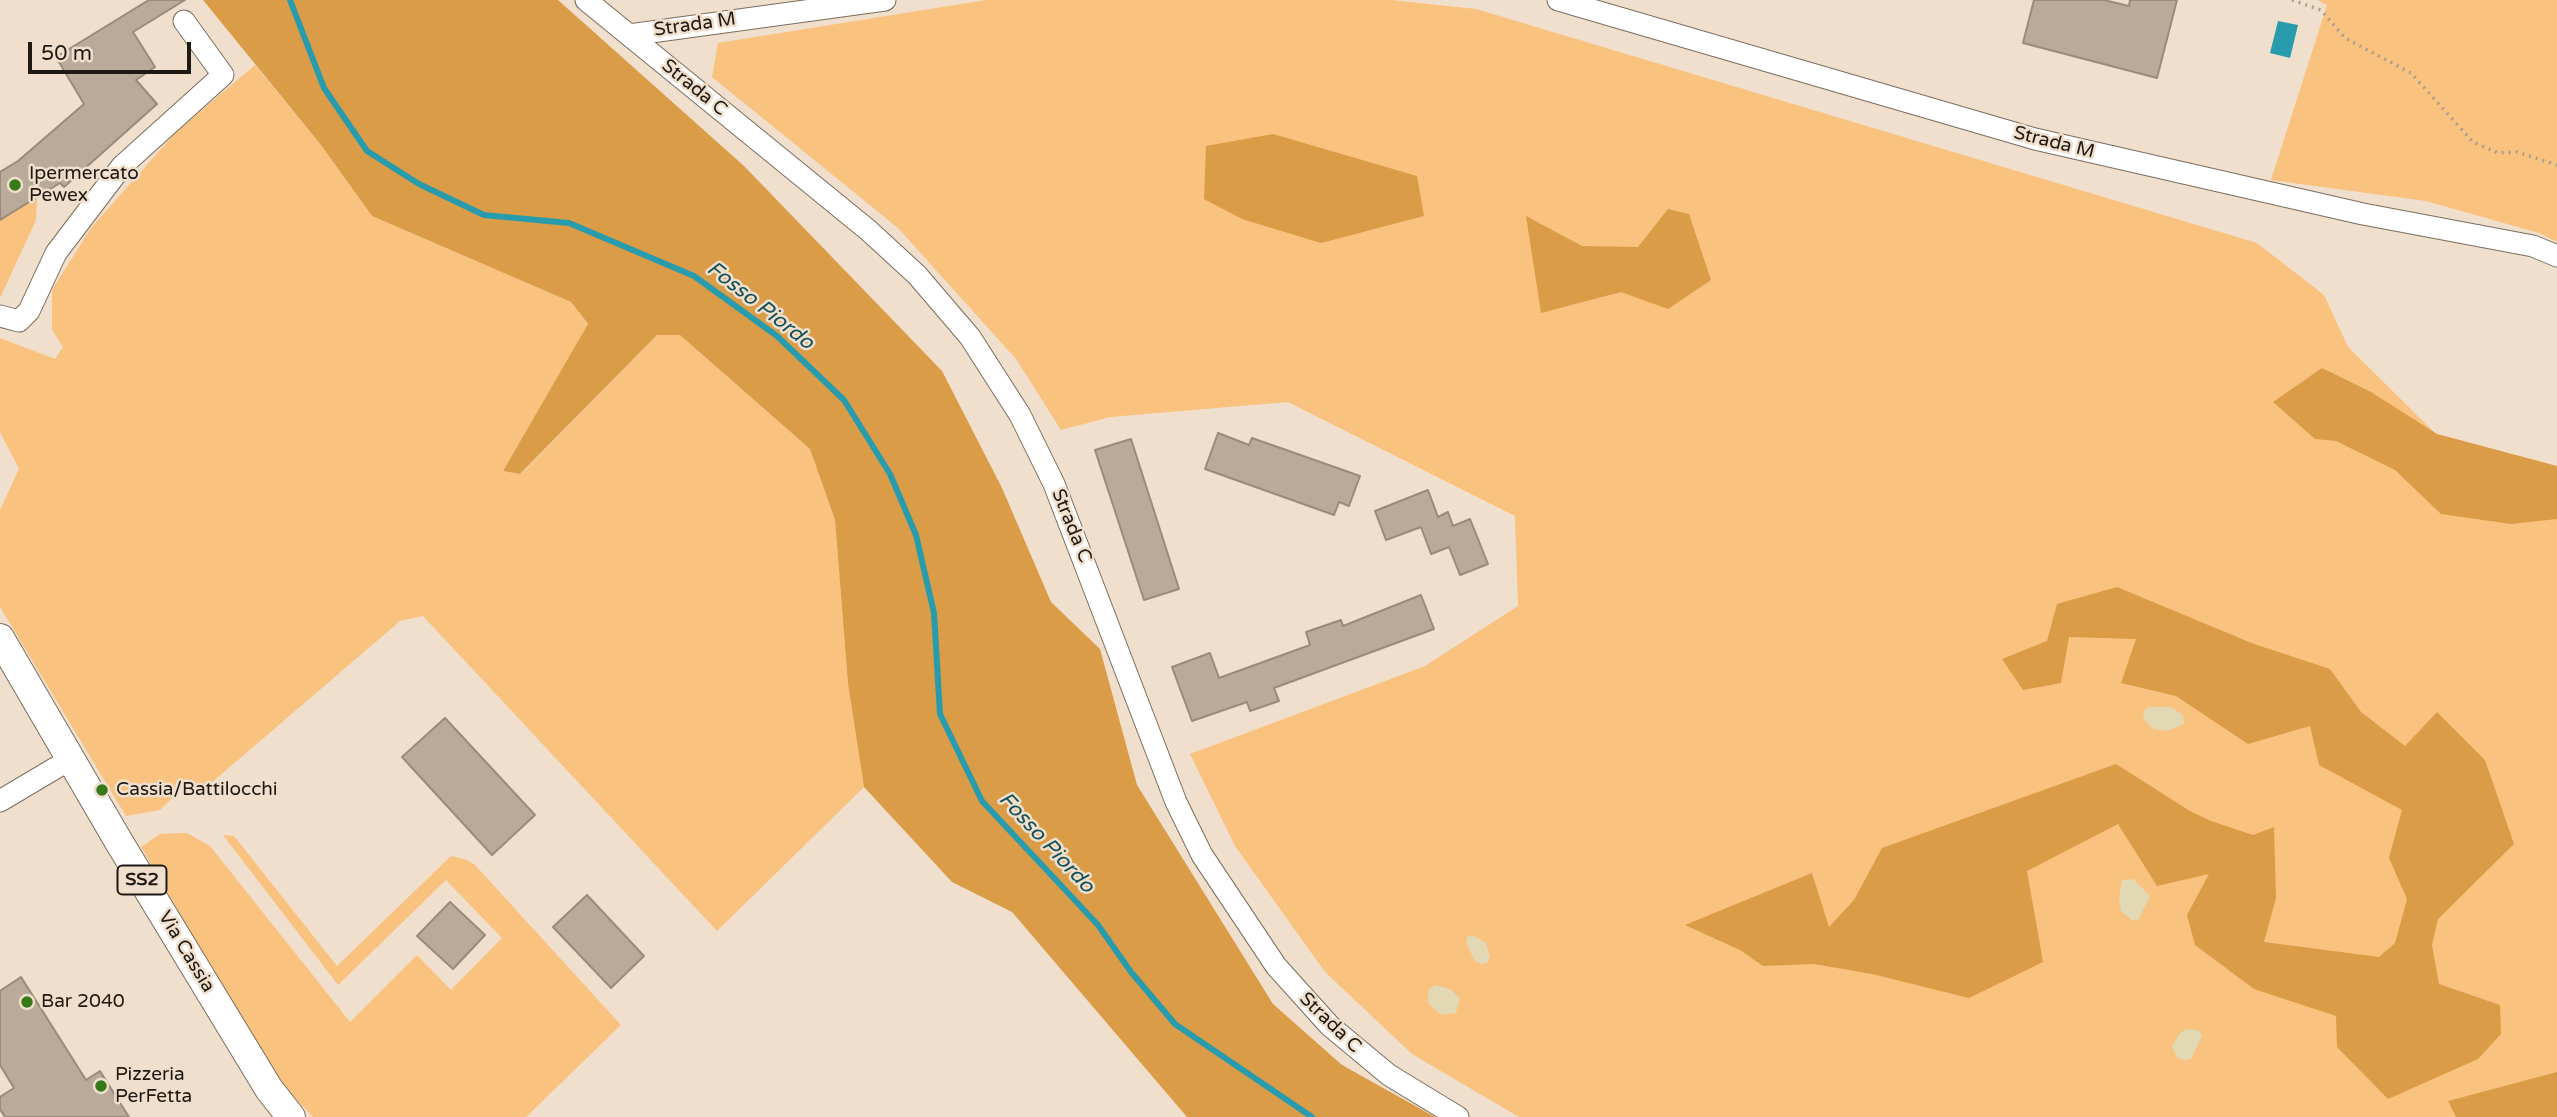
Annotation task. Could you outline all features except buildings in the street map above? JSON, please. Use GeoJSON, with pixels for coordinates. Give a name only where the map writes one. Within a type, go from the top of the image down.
{"type":"FeatureCollection","features":[{"type":"Feature","properties":{"kind":"main road","name":"Via Cassia"},"geometry":{"type":"LineString","coordinates":[[0,638],[69,760],[284,1114]]}},
{"type":"Feature","properties":{"kind":"street","name":"Strada C"},"geometry":{"type":"LineString","coordinates":[[586,0],[868,230],[917,275],[970,337],[1020,415],[1054,484],[1176,802],[1202,855],[1276,966],[1330,1026],[1389,1075],[1458,1117]]}},
{"type":"Feature","properties":{"kind":"street","name":"Strada M"},"geometry":{"type":"LineString","coordinates":[[629,35],[885,0]]}},
{"type":"Feature","properties":{"kind":"street","name":"Strada M"},"geometry":{"type":"LineString","coordinates":[[1558,0],[2035,139],[2363,214],[2533,246],[2557,256]]}},
{"type":"Feature","properties":{"kind":"street"},"geometry":{"type":"LineString","coordinates":[[0,316],[19,321],[29,311],[56,253],[114,175],[223,75],[184,21]]}},
{"type":"Feature","properties":{"kind":"street"},"geometry":{"type":"LineString","coordinates":[[0,801],[69,760]]}},
{"type":"Feature","properties":{"kind":"path"},"geometry":{"type":"LineString","coordinates":[[2292,0],[2321,10],[2345,38],[2411,73],[2473,142],[2498,153],[2517,152],[2557,165]]}},
{"type":"Feature","properties":{"kind":"shaded area"},"geometry":{"type":"Polygon","coordinates":[[[203,0],[558,0],[744,166],[942,371],[1002,488],[1051,602],[1100,649],[1137,785],[1273,1004],[1342,1065],[1435,1117],[1187,1117],[1012,912],[952,882],[864,787],[848,684],[835,520],[810,449],[680,335],[657,335],[520,474],[503,471],[588,324],[571,302],[372,216],[321,145],[203,0]]]}},
{"type":"Feature","properties":{"kind":"shaded area"},"geometry":{"type":"Polygon","coordinates":[[[986,0],[1392,0],[1476,9],[2257,243],[2324,295],[2348,347],[2436,434],[2557,466],[2557,1117],[1519,1117],[1412,1054],[1325,972],[1235,846],[1190,754],[1425,666],[1518,606],[1515,516],[1288,402],[1110,417],[1061,430],[1016,359],[898,228],[712,77],[718,43],[986,0]]]}},
{"type":"Feature","properties":{"kind":"shaded area"},"geometry":{"type":"Polygon","coordinates":[[[2317,0],[2557,0],[2557,242],[2539,233],[2426,201],[2271,180],[2327,5],[2317,0]]]}},
{"type":"Feature","properties":{"kind":"shaded area"},"geometry":{"type":"Polygon","coordinates":[[[255,65],[321,145],[372,216],[571,302],[588,325],[503,471],[521,474],[657,335],[680,335],[810,449],[835,520],[848,684],[864,787],[717,931],[423,616],[400,621],[196,796],[185,785],[160,810],[126,816],[0,607],[0,510],[19,469],[0,432],[0,338],[55,359],[63,347],[52,330],[52,290],[91,228],[176,132],[255,65]]]}},
{"type":"Feature","properties":{"kind":"shaded area"},"geometry":{"type":"Polygon","coordinates":[[[1273,134],[1417,176],[1424,216],[1321,243],[1242,219],[1204,199],[1206,146],[1273,134]]]}},
{"type":"Feature","properties":{"kind":"shaded area"},"geometry":{"type":"Polygon","coordinates":[[[37,198],[36,220],[0,298],[0,220],[37,198]]]}},
{"type":"Feature","properties":{"kind":"shaded area"},"geometry":{"type":"Polygon","coordinates":[[[1668,209],[1689,214],[1711,280],[1668,309],[1621,292],[1541,313],[1526,216],[1582,246],[1638,247],[1668,209]]]}},
{"type":"Feature","properties":{"kind":"shaded area"},"geometry":{"type":"Polygon","coordinates":[[[2322,368],[2371,392],[2437,434],[2557,466],[2557,519],[2511,524],[2441,514],[2395,470],[2336,441],[2315,439],[2273,402],[2322,368]]]}},
{"type":"Feature","properties":{"kind":"shaded area"},"geometry":{"type":"Polygon","coordinates":[[[2117,587],[2254,644],[2330,669],[2361,712],[2405,746],[2437,712],[2485,760],[2514,844],[2438,919],[2432,945],[2439,984],[2500,1005],[2501,1034],[2478,1059],[2388,1099],[2337,1047],[2336,1016],[2254,989],[2195,945],[2187,915],[2209,874],[2157,886],[2118,824],[2027,871],[2043,962],[1969,998],[1872,974],[1814,964],[1763,966],[1740,950],[1685,925],[1812,873],[1829,927],[1854,900],[1882,848],[2116,764],[2190,811],[2211,821],[2253,835],[2274,827],[2276,898],[2264,942],[2379,957],[2395,943],[2407,899],[2389,858],[2402,810],[2319,765],[2310,726],[2248,744],[2176,696],[2121,683],[2136,639],[2069,637],[2061,683],[2023,690],[2002,659],[2047,641],[2057,604],[2117,587]]]}},
{"type":"Feature","properties":{"kind":"shaded area"},"geometry":{"type":"Polygon","coordinates":[[[187,833],[210,846],[350,1022],[417,955],[451,990],[502,938],[446,880],[338,985],[223,835],[234,836],[337,966],[451,856],[467,860],[475,865],[621,1025],[526,1117],[313,1117],[291,1094],[260,1051],[141,847],[160,834],[187,833]]]}},
{"type":"Feature","properties":{"kind":"shaded area"},"geometry":{"type":"Polygon","coordinates":[[[2557,1072],[2557,1117],[2456,1117],[2448,1101],[2557,1072]]]}},
{"type":"Feature","properties":{"kind":"sand"},"geometry":{"type":"Polygon","coordinates":[[[2148,707],[2171,707],[2183,715],[2184,724],[2167,731],[2153,729],[2144,720],[2143,712],[2148,707]]]}},
{"type":"Feature","properties":{"kind":"sand"},"geometry":{"type":"Polygon","coordinates":[[[2133,879],[2150,896],[2139,919],[2133,921],[2121,911],[2119,897],[2122,880],[2133,879]]]}},
{"type":"Feature","properties":{"kind":"sand"},"geometry":{"type":"Polygon","coordinates":[[[1473,935],[1486,943],[1490,957],[1487,963],[1481,964],[1474,960],[1466,942],[1467,937],[1473,935]]]}},
{"type":"Feature","properties":{"kind":"sand"},"geometry":{"type":"Polygon","coordinates":[[[1434,985],[1450,989],[1460,998],[1456,1013],[1441,1015],[1428,1003],[1428,991],[1434,985]]]}},
{"type":"Feature","properties":{"kind":"sand"},"geometry":{"type":"Polygon","coordinates":[[[2187,1029],[2198,1030],[2202,1036],[2191,1059],[2185,1060],[2177,1058],[2172,1046],[2181,1032],[2187,1029]]]}},
{"type":"Feature","properties":{"kind":"water"},"geometry":{"type":"Polygon","coordinates":[[[2278,21],[2298,25],[2290,58],[2270,53],[2278,21]]]}},
{"type":"Feature","properties":{"kind":"waterway","name":"Fosso Piordo"},"geometry":{"type":"LineString","coordinates":[[290,0],[324,88],[367,151],[419,184],[484,215],[569,223],[694,276],[777,336],[844,400],[890,474],[916,535],[934,613],[940,714],[982,801],[1098,925],[1131,972],[1175,1024],[1312,1117]]}},
{"type":"Feature","properties":{"kind":"place","name":"Ipermercato Pewex"},"geometry":{"type":"Point","coordinates":[15,185]}},
{"type":"Feature","properties":{"kind":"place","name":"Cassia/Battilocchi"},"geometry":{"type":"Point","coordinates":[102,790]}},
{"type":"Feature","properties":{"kind":"place","name":"Bar 2040"},"geometry":{"type":"Point","coordinates":[27,1002]}},
{"type":"Feature","properties":{"kind":"place","name":"Pizzeria PerFetta"},"geometry":{"type":"Point","coordinates":[101,1086]}}]}
